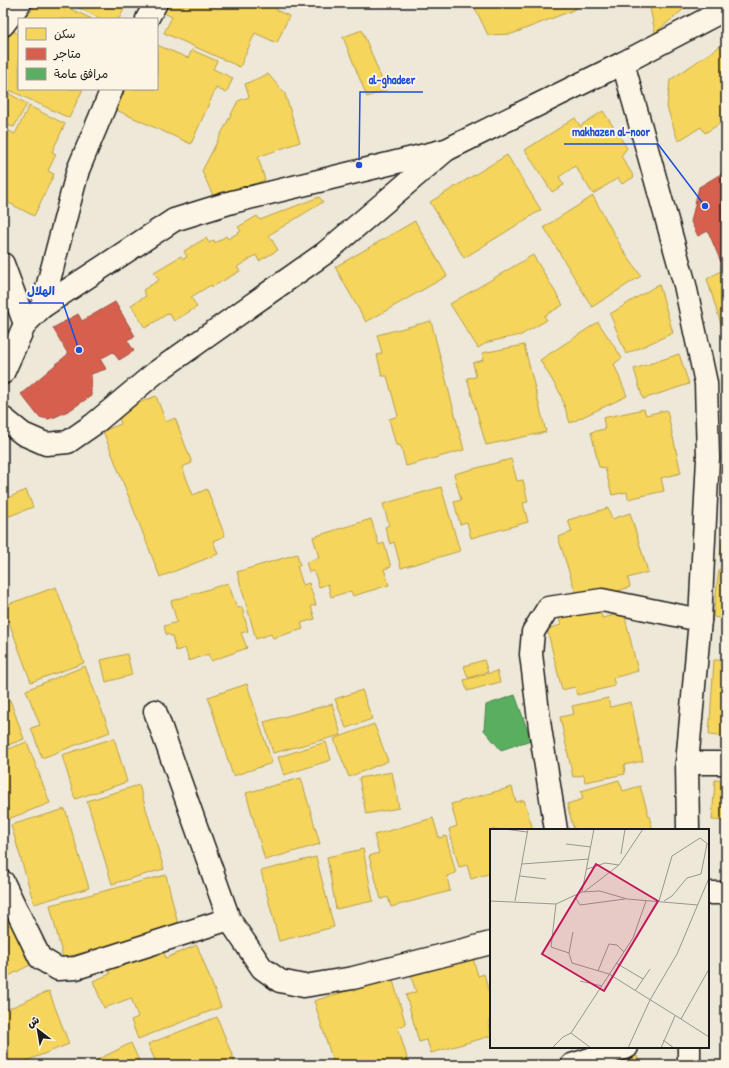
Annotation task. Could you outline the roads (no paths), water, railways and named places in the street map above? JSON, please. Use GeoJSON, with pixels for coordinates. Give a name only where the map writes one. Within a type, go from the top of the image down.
{"type":"FeatureCollection","features":[{"type":"Feature","properties":{"kind":"street"},"geometry":{"type":"LineString","coordinates":[[3,25],[20,3]]}},
{"type":"Feature","properties":{"kind":"street"},"geometry":{"type":"LineString","coordinates":[[148,18],[156,3]]}},
{"type":"Feature","properties":{"kind":"street"},"geometry":{"type":"LineString","coordinates":[[3,373],[25,324],[42,307],[174,220],[232,202],[446,150],[622,63],[726,9]]}},
{"type":"Feature","properties":{"kind":"street"},"geometry":{"type":"LineString","coordinates":[[622,63],[685,285],[706,383],[708,458],[700,620],[687,763],[688,829]]}},
{"type":"Feature","properties":{"kind":"street"},"geometry":{"type":"LineString","coordinates":[[42,307],[78,170],[112,90]]}},
{"type":"Feature","properties":{"kind":"street"},"geometry":{"type":"LineString","coordinates":[[3,418],[23,434],[46,444],[68,442],[94,424],[155,373],[325,253],[446,150]]}},
{"type":"Feature","properties":{"kind":"street"},"geometry":{"type":"LineString","coordinates":[[3,264],[25,324]]}},
{"type":"Feature","properties":{"kind":"street"},"geometry":{"type":"LineString","coordinates":[[556,829],[540,728],[531,654],[533,632],[548,608],[602,600],[700,620]]}},
{"type":"Feature","properties":{"kind":"street"},"geometry":{"type":"LineString","coordinates":[[155,711],[229,919],[262,968],[280,981],[304,986],[353,978],[490,942]]}},
{"type":"Feature","properties":{"kind":"street"},"geometry":{"type":"LineString","coordinates":[[687,763],[726,763]]}},
{"type":"Feature","properties":{"kind":"street"},"geometry":{"type":"LineString","coordinates":[[3,882],[40,958],[58,969],[76,968],[229,919]]}},
{"type":"Feature","properties":{"kind":"street"},"geometry":{"type":"LineString","coordinates":[[709,893],[726,893]]}},
{"type":"Feature","properties":{"kind":"street"},"geometry":{"type":"LineString","coordinates":[[572,1065],[625,1048]]}},
{"type":"Feature","properties":{"kind":"street"},"geometry":{"type":"LineString","coordinates":[[689,1048],[689,1065]]}},
{"type":"Feature","properties":{"kind":"place","name":"al-ghadeer"},"geometry":{"type":"Point","coordinates":[359,165]}},
{"type":"Feature","properties":{"kind":"place","name":"makhazen al-noor"},"geometry":{"type":"Point","coordinates":[705,206]}},
{"type":"Feature","properties":{"kind":"place","name":"الهلال"},"geometry":{"type":"Point","coordinates":[79,350]}}]}
